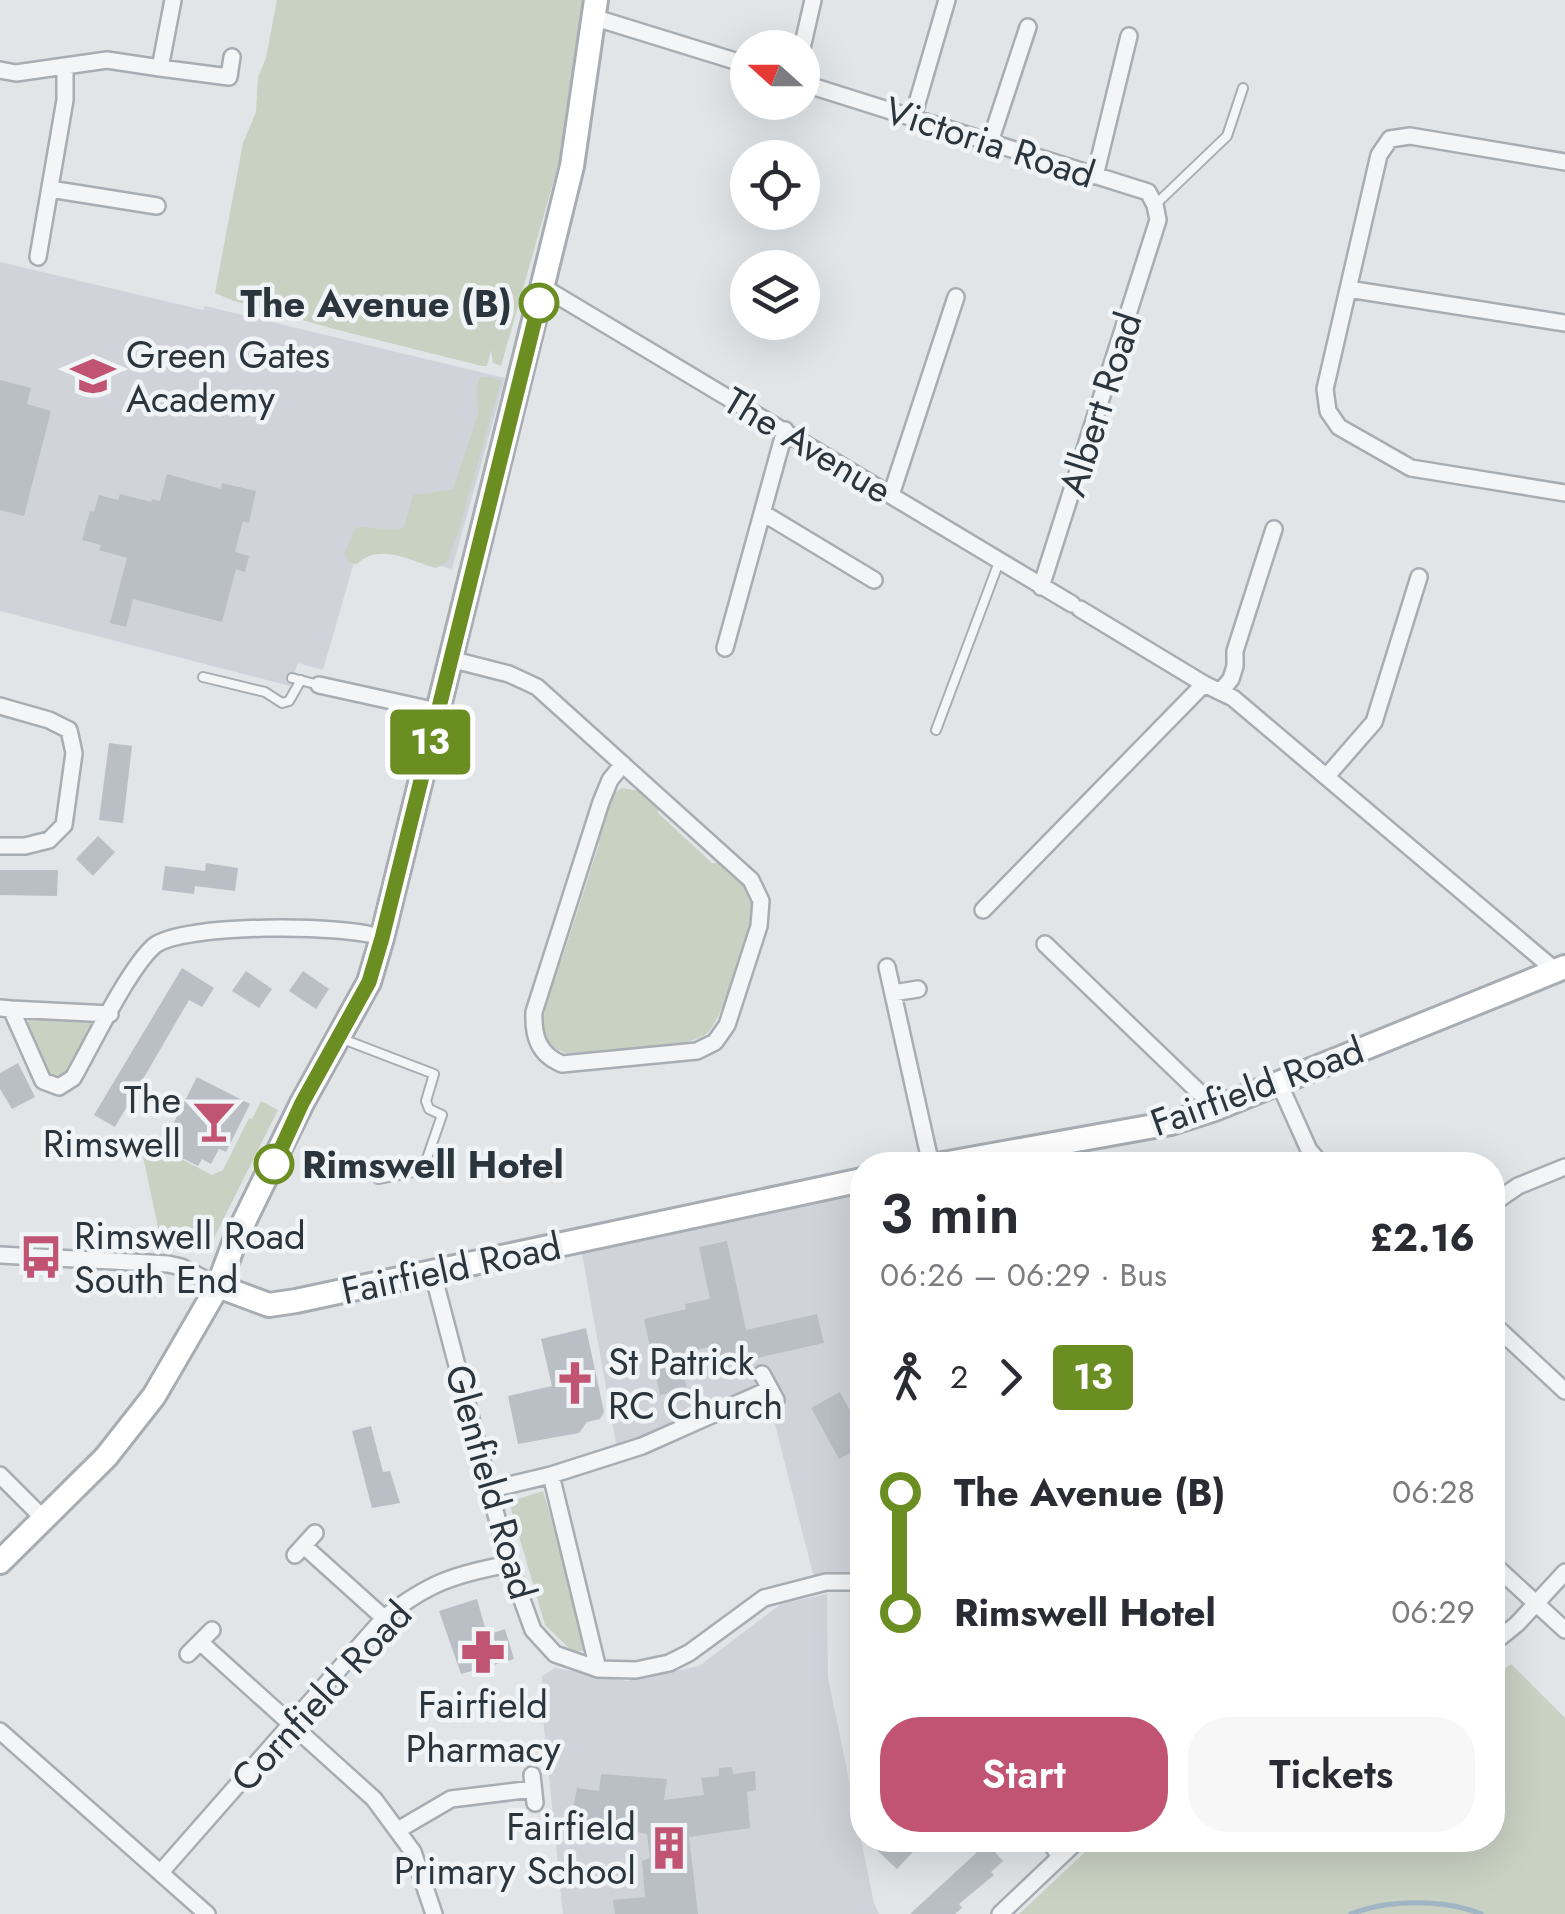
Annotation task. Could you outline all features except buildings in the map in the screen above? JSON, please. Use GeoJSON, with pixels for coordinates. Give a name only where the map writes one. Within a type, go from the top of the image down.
{"type":"FeatureCollection","features":[{"type":"Feature","properties":{"kind":"street"},"geometry":{"type":"LineString","coordinates":[[160,68],[173,0]]}},
{"type":"Feature","properties":{"kind":"street"},"geometry":{"type":"LineString","coordinates":[[806,30],[813,0]]}},
{"type":"Feature","properties":{"kind":"street"},"geometry":{"type":"LineString","coordinates":[[914,117],[946,0]]}},
{"type":"Feature","properties":{"kind":"street"},"geometry":{"type":"LineString","coordinates":[[0,1562],[106,1458],[154,1396],[218,1286],[236,1238],[369,982],[572,166],[596,9],[730,58]]}},
{"type":"Feature","properties":{"kind":"street"},"geometry":{"type":"LineString","coordinates":[[990,142],[1028,27]]}},
{"type":"Feature","properties":{"kind":"street"},"geometry":{"type":"LineString","coordinates":[[1095,176],[1129,36]]}},
{"type":"Feature","properties":{"kind":"street"},"geometry":{"type":"LineString","coordinates":[[0,70],[16,73],[107,60],[229,76],[232,57]]}},
{"type":"Feature","properties":{"kind":"street"},"geometry":{"type":"LineString","coordinates":[[38,257],[65,100],[66,66]]}},
{"type":"Feature","properties":{"kind":"street","name":"Victoria Road"},"geometry":{"type":"LineString","coordinates":[[820,88],[1148,192],[1157,212]]}},
{"type":"Feature","properties":{"kind":"street"},"geometry":{"type":"LineString","coordinates":[[1565,162],[1410,136],[1390,139],[1379,156],[1324,389],[1328,411],[1340,426],[1411,468],[1565,493]]}},
{"type":"Feature","properties":{"kind":"street"},"geometry":{"type":"LineString","coordinates":[[50,189],[158,206]]}},
{"type":"Feature","properties":{"kind":"street","name":"Albert Road"},"geometry":{"type":"LineString","coordinates":[[1042,586],[1157,212]]}},
{"type":"Feature","properties":{"kind":"street","name":"The Avenue"},"geometry":{"type":"LineString","coordinates":[[543,287],[1221,691],[1560,969]]}},
{"type":"Feature","properties":{"kind":"street"},"geometry":{"type":"LineString","coordinates":[[1348,289],[1565,323]]}},
{"type":"Feature","properties":{"kind":"street"},"geometry":{"type":"LineString","coordinates":[[890,495],[956,297]]}},
{"type":"Feature","properties":{"kind":"street"},"geometry":{"type":"LineString","coordinates":[[725,648],[785,430]]}},
{"type":"Feature","properties":{"kind":"street"},"geometry":{"type":"LineString","coordinates":[[763,513],[874,580]]}},
{"type":"Feature","properties":{"kind":"street"},"geometry":{"type":"LineString","coordinates":[[1221,691],[1235,666],[1235,651],[1274,529]]}},
{"type":"Feature","properties":{"kind":"street"},"geometry":{"type":"LineString","coordinates":[[1267,552],[1286,558]]}},
{"type":"Feature","properties":{"kind":"street"},"geometry":{"type":"LineString","coordinates":[[1327,776],[1374,722],[1419,578]]}},
{"type":"Feature","properties":{"kind":"street"},"geometry":{"type":"LineString","coordinates":[[450,659],[509,674],[537,686],[624,764],[751,880],[761,901],[759,926],[727,1025],[706,1048],[562,1064],[540,1047],[533,1031],[534,1012],[601,802],[610,780],[624,764]]}},
{"type":"Feature","properties":{"kind":"street"},"geometry":{"type":"LineString","coordinates":[[983,910],[1204,684]]}},
{"type":"Feature","properties":{"kind":"street"},"geometry":{"type":"LineString","coordinates":[[319,686],[437,711]]}},
{"type":"Feature","properties":{"kind":"street"},"geometry":{"type":"LineString","coordinates":[[0,706],[49,720],[68,730],[74,753],[64,826],[49,840],[25,846],[0,846]]}},
{"type":"Feature","properties":{"kind":"street"},"geometry":{"type":"LineString","coordinates":[[110,1014],[6,1009],[43,1081],[59,1087],[73,1078],[148,952],[158,942],[209,930],[337,929],[368,932],[382,938]]}},
{"type":"Feature","properties":{"kind":"street"},"geometry":{"type":"LineString","coordinates":[[1045,944],[1204,1097],[1212,1110]]}},
{"type":"Feature","properties":{"kind":"street"},"geometry":{"type":"LineString","coordinates":[[887,967],[944,1152]]}},
{"type":"Feature","properties":{"kind":"street","name":"Fairfield Road"},"geometry":{"type":"LineString","coordinates":[[1015,1152],[1171,1124],[1560,969]]}},
{"type":"Feature","properties":{"kind":"street"},"geometry":{"type":"LineString","coordinates":[[893,993],[918,988]]}},
{"type":"Feature","properties":{"kind":"street"},"geometry":{"type":"LineString","coordinates":[[1280,1083],[1312,1152]]}},
{"type":"Feature","properties":{"kind":"street"},"geometry":{"type":"LineString","coordinates":[[1505,1195],[1564,1169]]}},
{"type":"Feature","properties":{"kind":"street","name":"Fairfield Road"},"geometry":{"type":"LineString","coordinates":[[218,1286],[269,1305],[850,1183]]}},
{"type":"Feature","properties":{"kind":"street"},"geometry":{"type":"LineString","coordinates":[[0,1255],[168,1264],[181,1266],[218,1286]]}},
{"type":"Feature","properties":{"kind":"street","name":"Glenfield Road"},"geometry":{"type":"LineString","coordinates":[[432,1270],[509,1564],[533,1630],[555,1654],[598,1670],[636,1670],[670,1663],[689,1654],[764,1598],[826,1582],[850,1582]]}},
{"type":"Feature","properties":{"kind":"street"},"geometry":{"type":"LineString","coordinates":[[1505,1335],[1565,1391]]}},
{"type":"Feature","properties":{"kind":"street"},"geometry":{"type":"LineString","coordinates":[[492,1490],[551,1476],[642,1446],[770,1388]]}},
{"type":"Feature","properties":{"kind":"street"},"geometry":{"type":"LineString","coordinates":[[0,1475],[44,1518]]}},
{"type":"Feature","properties":{"kind":"street"},"geometry":{"type":"LineString","coordinates":[[551,1476],[598,1670]]}},
{"type":"Feature","properties":{"kind":"street"},"geometry":{"type":"LineString","coordinates":[[305,1544],[384,1618]]}},
{"type":"Feature","properties":{"kind":"street","name":"Cornfield Road"},"geometry":{"type":"LineString","coordinates":[[161,1872],[384,1618],[419,1590],[466,1572],[509,1564]]}},
{"type":"Feature","properties":{"kind":"street"},"geometry":{"type":"LineString","coordinates":[[1505,1632],[1565,1572]]}},
{"type":"Feature","properties":{"kind":"street"},"geometry":{"type":"LineString","coordinates":[[1505,1576],[1565,1630]]}},
{"type":"Feature","properties":{"kind":"street"},"geometry":{"type":"LineString","coordinates":[[212,1630],[194,1648],[291,1725],[374,1799],[398,1830],[423,1874],[434,1914]]}},
{"type":"Feature","properties":{"kind":"street"},"geometry":{"type":"LineString","coordinates":[[0,1730],[207,1914]]}},
{"type":"Feature","properties":{"kind":"street"},"geometry":{"type":"LineString","coordinates":[[398,1830],[451,1799],[533,1789]]}},
{"type":"Feature","properties":{"kind":"street"},"geometry":{"type":"LineString","coordinates":[[1056,1852],[1060,1857]]}},
{"type":"Feature","properties":{"kind":"street"},"geometry":{"type":"LineString","coordinates":[[1000,1914],[1065,1852]]}},
{"type":"Feature","properties":{"kind":"lane"},"geometry":{"type":"LineString","coordinates":[[1157,212],[1227,136],[1243,88]]}},
{"type":"Feature","properties":{"kind":"lane"},"geometry":{"type":"LineString","coordinates":[[936,730],[999,562]]}},
{"type":"Feature","properties":{"kind":"lane"},"geometry":{"type":"LineString","coordinates":[[202,677],[265,692],[282,703],[289,700],[296,679],[319,686]]}},
{"type":"Feature","properties":{"kind":"lane"},"geometry":{"type":"LineString","coordinates":[[338,1038],[434,1074],[426,1101],[429,1109],[442,1115],[423,1170],[378,1179]]}},
{"type":"Feature","properties":{"kind":"shaded area"},"geometry":{"type":"Polygon","coordinates":[[[277,0],[583,0],[559,162],[501,366],[493,363],[491,350],[487,366],[482,366],[334,329],[215,293],[243,143],[256,112],[258,77],[266,58],[277,0]]]}},
{"type":"Feature","properties":{"kind":"shaded area"},"geometry":{"type":"Polygon","coordinates":[[[0,262],[203,310],[205,306],[505,378],[452,569],[359,545],[323,670],[298,663],[290,686],[0,611],[0,262]]]}},
{"type":"Feature","properties":{"kind":"shaded area"},"geometry":{"type":"Polygon","coordinates":[[[480,377],[501,381],[447,562],[436,568],[406,558],[375,554],[357,564],[349,563],[344,554],[355,528],[404,527],[413,495],[453,489],[478,415],[480,377]]]}},
{"type":"Feature","properties":{"kind":"shaded area"},"geometry":{"type":"Polygon","coordinates":[[[622,788],[644,792],[660,806],[658,813],[712,863],[721,863],[752,900],[752,917],[727,995],[705,1035],[658,1047],[567,1053],[549,1044],[543,1032],[548,983],[561,962],[599,844],[595,838],[609,796],[622,788]]]}},
{"type":"Feature","properties":{"kind":"shaded area"},"geometry":{"type":"Polygon","coordinates":[[[29,1019],[92,1023],[94,1028],[67,1076],[60,1080],[47,1075],[26,1027],[29,1019]]]}},
{"type":"Feature","properties":{"kind":"shaded area"},"geometry":{"type":"Polygon","coordinates":[[[261,1101],[278,1110],[214,1238],[204,1244],[160,1237],[139,1137],[212,1175],[223,1170],[261,1101]]]}},
{"type":"Feature","properties":{"kind":"shaded area"},"geometry":{"type":"Polygon","coordinates":[[[850,1189],[850,1575],[814,1578],[768,1397],[617,1449],[581,1248],[850,1189]]]}},
{"type":"Feature","properties":{"kind":"shaded area"},"geometry":{"type":"Polygon","coordinates":[[[543,1491],[588,1643],[583,1651],[572,1651],[545,1625],[509,1502],[543,1491]]]}},
{"type":"Feature","properties":{"kind":"shaded area","name":"Fairfield Primary School"},"geometry":{"type":"Polygon","coordinates":[[[827,1594],[828,1677],[850,1785],[850,1852],[864,1852],[879,1914],[563,1914],[542,1676],[555,1668],[627,1681],[699,1666],[781,1604],[827,1594]]]}},
{"type":"Feature","properties":{"kind":"shaded area"},"geometry":{"type":"Polygon","coordinates":[[[1511,1664],[1565,1718],[1565,1914],[1019,1914],[1085,1852],[1505,1852],[1505,1668],[1511,1664]]]}},
{"type":"Feature","properties":{"kind":"waterway"},"geometry":{"type":"LineString","coordinates":[[1351,1914],[1416,1903],[1481,1914]]}},
{"type":"Feature","properties":{"kind":"bus line","name":"13"},"geometry":{"type":"LineString","coordinates":[[274,1164],[302,1103],[369,982],[539,303]]}},
{"type":"Feature","properties":{"kind":"place","name":"The Avenue (B)"},"geometry":{"type":"Point","coordinates":[539,303]}},
{"type":"Feature","properties":{"kind":"place","name":"Green Gates Academy"},"geometry":{"type":"Point","coordinates":[93,376]}},
{"type":"Feature","properties":{"kind":"place","name":"The Rimswell"},"geometry":{"type":"Point","coordinates":[214,1121]}},
{"type":"Feature","properties":{"kind":"place","name":"Rimswell Hotel"},"geometry":{"type":"Point","coordinates":[274,1164]}},
{"type":"Feature","properties":{"kind":"place","name":"Rimswell Road South End"},"geometry":{"type":"Point","coordinates":[41,1257]}},
{"type":"Feature","properties":{"kind":"place","name":"St Patrick RC Church"},"geometry":{"type":"Point","coordinates":[575,1383]}},
{"type":"Feature","properties":{"kind":"place","name":"Fairfield Pharmacy"},"geometry":{"type":"Point","coordinates":[483,1652]}},
{"type":"Feature","properties":{"kind":"place","name":"Fairfield Primary School"},"geometry":{"type":"Point","coordinates":[669,1848]}}]}
